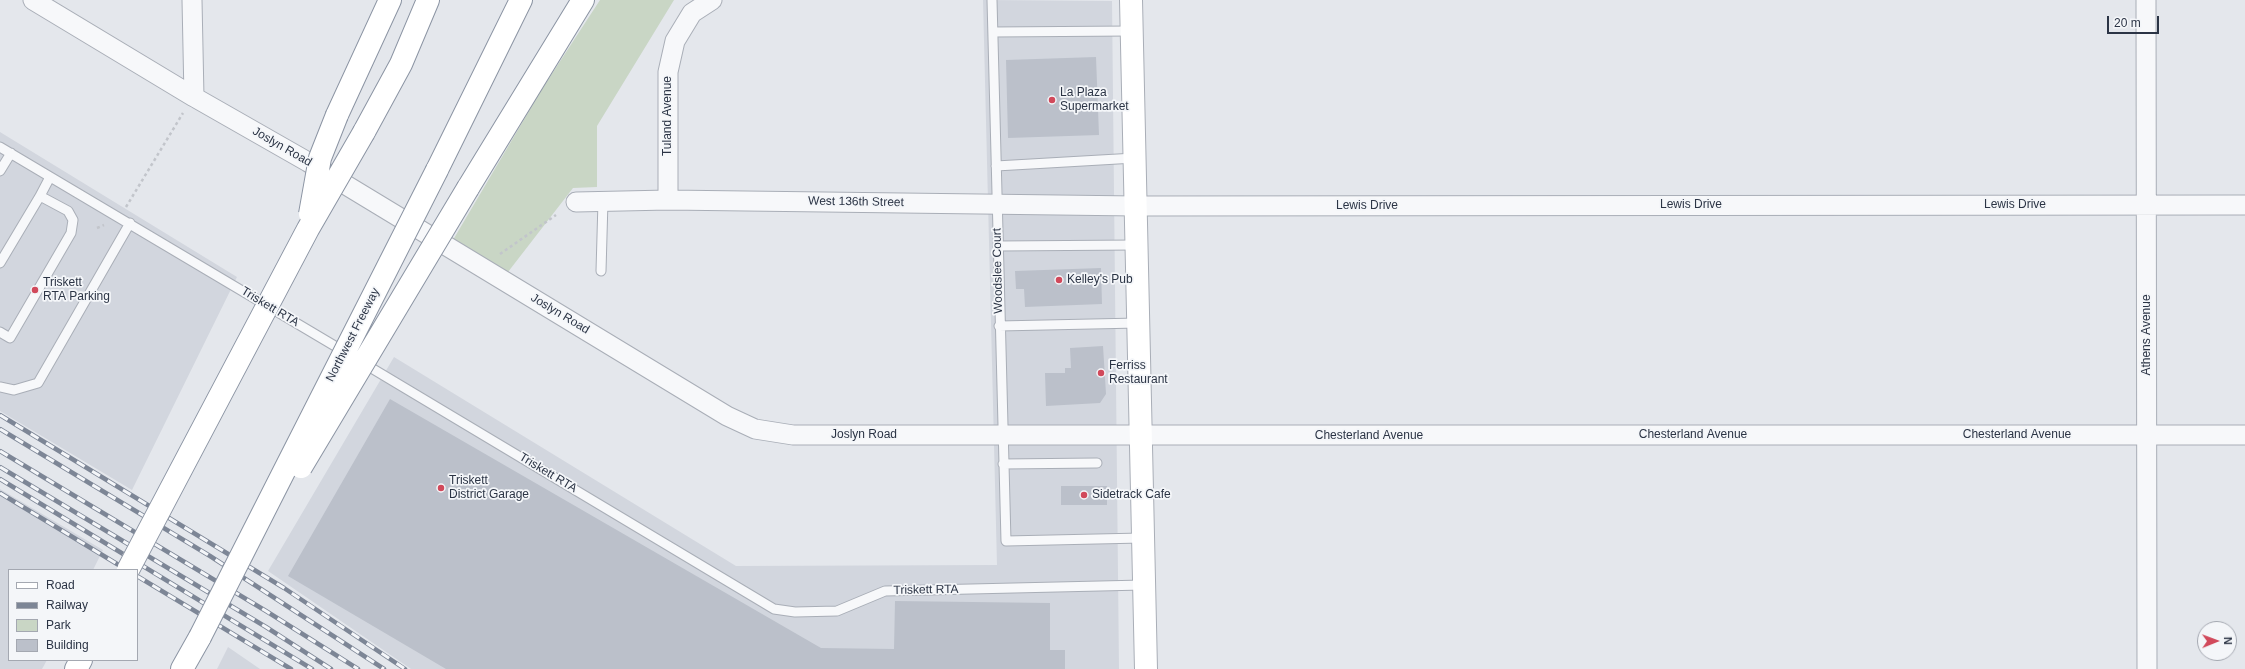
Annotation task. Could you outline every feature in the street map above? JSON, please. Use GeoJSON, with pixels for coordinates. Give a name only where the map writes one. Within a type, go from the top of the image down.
{"type":"FeatureCollection","features":[{"type":"Feature","properties":{"kind":"main road"},"geometry":{"type":"LineString","coordinates":[[308,229],[320,158],[337,115],[390,0]]}},
{"type":"Feature","properties":{"kind":"main road"},"geometry":{"type":"LineString","coordinates":[[129,569],[308,229],[401,64],[428,0]]}},
{"type":"Feature","properties":{"kind":"main road","name":"Northwest Freeway"},"geometry":{"type":"LineString","coordinates":[[182,669],[200,637],[437,170],[521,0]]}},
{"type":"Feature","properties":{"kind":"main road"},"geometry":{"type":"LineString","coordinates":[[200,637],[468,188],[583,0]]}},
{"type":"Feature","properties":{"kind":"main road"},"geometry":{"type":"LineString","coordinates":[[1130,0],[1135,158],[1146,669]]}},
{"type":"Feature","properties":{"kind":"street","name":"Joslyn Road"},"geometry":{"type":"LineString","coordinates":[[33,0],[194,97],[308,162],[727,416],[755,429],[794,435],[1141,436]]}},
{"type":"Feature","properties":{"kind":"street"},"geometry":{"type":"LineString","coordinates":[[192,0],[194,97]]}},
{"type":"Feature","properties":{"kind":"street","name":"Tuland Avenue"},"geometry":{"type":"LineString","coordinates":[[668,200],[668,72],[675,41],[692,13],[712,0]]}},
{"type":"Feature","properties":{"kind":"street","name":"Athens Avenue"},"geometry":{"type":"LineString","coordinates":[[2146,0],[2147,669]]}},
{"type":"Feature","properties":{"kind":"street","name":"West 136th Street"},"geometry":{"type":"LineString","coordinates":[[576,202],[668,200],[1136,206]]}},
{"type":"Feature","properties":{"kind":"street","name":"Lewis Drive"},"geometry":{"type":"LineString","coordinates":[[1136,206],[2245,205]]}},
{"type":"Feature","properties":{"kind":"street","name":"Chesterland Avenue"},"geometry":{"type":"LineString","coordinates":[[1141,436],[2245,435]]}},
{"type":"Feature","properties":{"kind":"lane","name":"Woodslee Court"},"geometry":{"type":"LineString","coordinates":[[992,0],[999,326],[1006,542],[1142,538]]}},
{"type":"Feature","properties":{"kind":"lane"},"geometry":{"type":"LineString","coordinates":[[993,32],[1131,31]]}},
{"type":"Feature","properties":{"kind":"lane","name":"Triskett RTA"},"geometry":{"type":"LineString","coordinates":[[0,147],[774,609],[794,612],[837,611],[885,591],[1143,585]]}},
{"type":"Feature","properties":{"kind":"lane"},"geometry":{"type":"LineString","coordinates":[[0,171],[11,154]]}},
{"type":"Feature","properties":{"kind":"lane"},"geometry":{"type":"LineString","coordinates":[[996,166],[1135,158]]}},
{"type":"Feature","properties":{"kind":"lane"},"geometry":{"type":"LineString","coordinates":[[0,263],[50,177]]}},
{"type":"Feature","properties":{"kind":"lane"},"geometry":{"type":"LineString","coordinates":[[0,332],[10,338],[71,233],[73,220],[68,211],[40,196]]}},
{"type":"Feature","properties":{"kind":"lane"},"geometry":{"type":"LineString","coordinates":[[601,272],[603,201]]}},
{"type":"Feature","properties":{"kind":"lane"},"geometry":{"type":"LineString","coordinates":[[0,387],[14,390],[38,383],[130,224]]}},
{"type":"Feature","properties":{"kind":"lane"},"geometry":{"type":"LineString","coordinates":[[998,246],[1136,245]]}},
{"type":"Feature","properties":{"kind":"lane"},"geometry":{"type":"LineString","coordinates":[[999,326],[1138,323]]}},
{"type":"Feature","properties":{"kind":"lane"},"geometry":{"type":"LineString","coordinates":[[1003,464],[1097,462]]}},
{"type":"Feature","properties":{"kind":"path"},"geometry":{"type":"LineString","coordinates":[[97,228],[120,218],[183,113]]}},
{"type":"Feature","properties":{"kind":"path"},"geometry":{"type":"LineString","coordinates":[[500,254],[556,215]]}},
{"type":"Feature","properties":{"kind":"shaded area"},"geometry":{"type":"Polygon","coordinates":[[[983,0],[1112,1],[1119,669],[411,669],[268,571],[394,357],[736,566],[997,565],[983,0]]]}},
{"type":"Feature","properties":{"kind":"shaded area"},"geometry":{"type":"Polygon","coordinates":[[[0,132],[237,277],[132,490],[0,411],[0,132]]]}},
{"type":"Feature","properties":{"kind":"shaded area"},"geometry":{"type":"Polygon","coordinates":[[[0,489],[103,550],[94,569],[8,569],[8,661],[46,661],[42,669],[0,669],[0,489]]]}},
{"type":"Feature","properties":{"kind":"shaded area"},"geometry":{"type":"Polygon","coordinates":[[[228,647],[260,669],[217,669],[228,647]]]}},
{"type":"Feature","properties":{"kind":"green space"},"geometry":{"type":"Polygon","coordinates":[[[600,0],[674,0],[597,126],[597,187],[573,188],[508,272],[453,240],[542,89],[600,0]]]}},
{"type":"Feature","properties":{"kind":"building","name":"La Plaza Supermarket"},"geometry":{"type":"Polygon","coordinates":[[[1096,57],[1099,135],[1008,138],[1006,60],[1096,57]]]}},
{"type":"Feature","properties":{"kind":"building","name":"Kelley's Pub"},"geometry":{"type":"Polygon","coordinates":[[[1101,268],[1102,304],[1025,307],[1024,289],[1016,289],[1015,271],[1101,268]]]}},
{"type":"Feature","properties":{"kind":"building"},"geometry":{"type":"Polygon","coordinates":[[[1103,346],[1106,394],[1100,403],[1046,406],[1045,373],[1065,373],[1065,368],[1071,368],[1070,348],[1103,346]]]}},
{"type":"Feature","properties":{"kind":"building","name":"Triskett District Garage"},"geometry":{"type":"Polygon","coordinates":[[[390,399],[821,648],[894,649],[895,601],[1050,603],[1050,650],[1065,650],[1065,669],[446,669],[288,576],[390,399]]]}},
{"type":"Feature","properties":{"kind":"building","name":"Sidetrack Cafe"},"geometry":{"type":"Polygon","coordinates":[[[1061,486],[1107,486],[1107,505],[1061,505],[1061,486]]]}},
{"type":"Feature","properties":{"kind":"railway"},"geometry":{"type":"LineString","coordinates":[[0,415],[284,588],[405,669]]}},
{"type":"Feature","properties":{"kind":"railway"},"geometry":{"type":"LineString","coordinates":[[0,429],[210,556],[384,669]]}},
{"type":"Feature","properties":{"kind":"railway"},"geometry":{"type":"LineString","coordinates":[[0,451],[266,611],[358,669]]}},
{"type":"Feature","properties":{"kind":"railway"},"geometry":{"type":"LineString","coordinates":[[0,467],[266,627],[331,669]]}},
{"type":"Feature","properties":{"kind":"railway"},"geometry":{"type":"LineString","coordinates":[[0,479],[312,669]]}},
{"type":"Feature","properties":{"kind":"railway"},"geometry":{"type":"LineString","coordinates":[[0,493],[125,569]]}},
{"type":"Feature","properties":{"kind":"railway"},"geometry":{"type":"LineString","coordinates":[[138,577],[291,669]]}},
{"type":"Feature","properties":{"kind":"place","name":"La Plaza Supermarket"},"geometry":{"type":"Point","coordinates":[1052,100]}},
{"type":"Feature","properties":{"kind":"place","name":"Kelley's Pub"},"geometry":{"type":"Point","coordinates":[1059,280]}},
{"type":"Feature","properties":{"kind":"place","name":"Triskett RTA Parking"},"geometry":{"type":"Point","coordinates":[35,290]}},
{"type":"Feature","properties":{"kind":"place","name":"Ferriss Restaurant"},"geometry":{"type":"Point","coordinates":[1101,373]}},
{"type":"Feature","properties":{"kind":"place","name":"Triskett District Garage"},"geometry":{"type":"Point","coordinates":[441,488]}},
{"type":"Feature","properties":{"kind":"place","name":"Sidetrack Cafe"},"geometry":{"type":"Point","coordinates":[1084,495]}}]}
